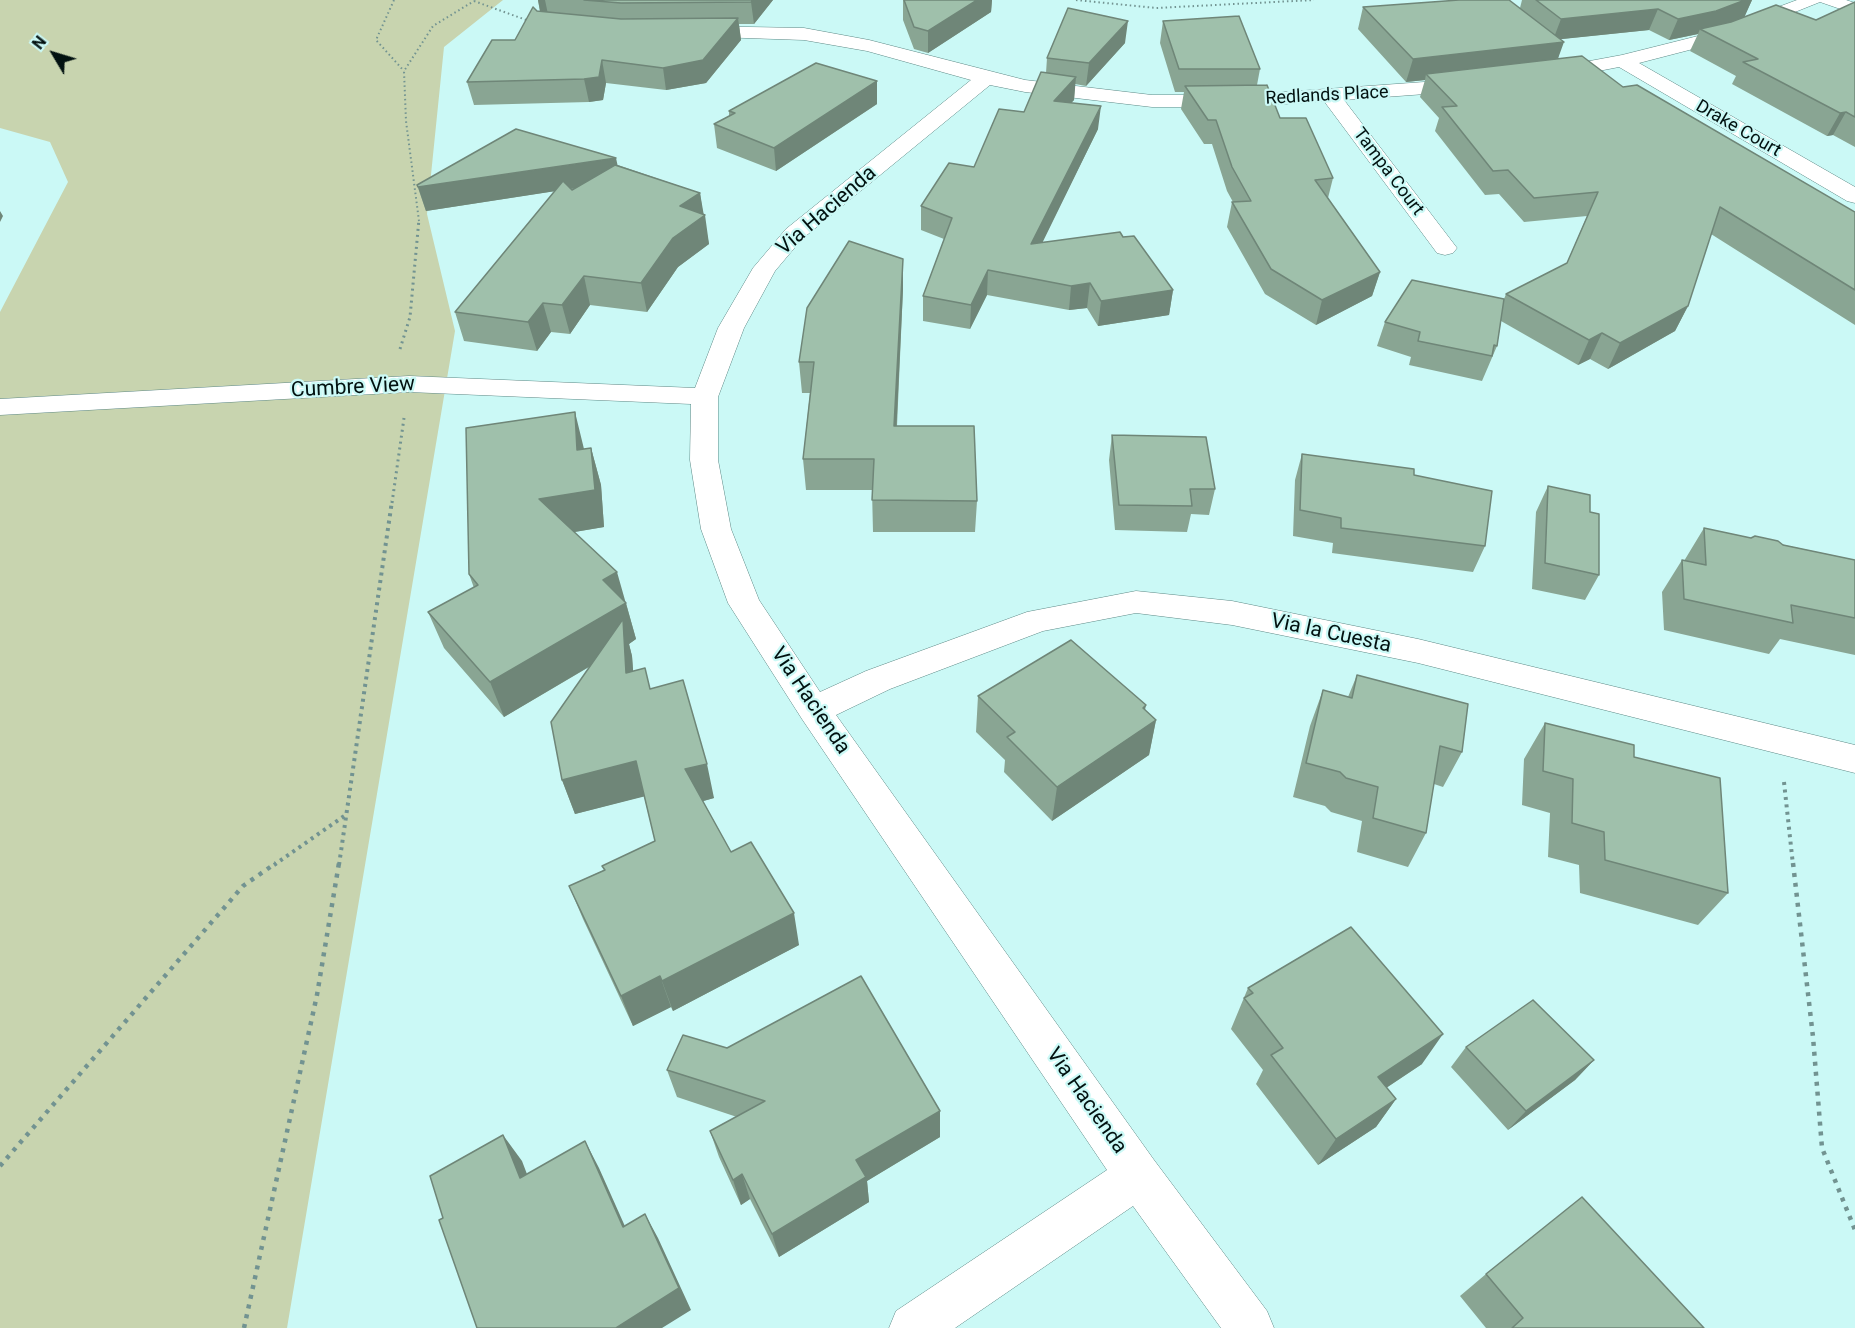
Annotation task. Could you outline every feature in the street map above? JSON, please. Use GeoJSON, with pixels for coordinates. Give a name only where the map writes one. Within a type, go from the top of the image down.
{"type":"FeatureCollection","features":[{"type":"Feature","properties":{"kind":"street"},"geometry":{"type":"LineString","coordinates":[[1535,76],[1622,61],[1713,38],[1813,0]]}},
{"type":"Feature","properties":{"kind":"street"},"geometry":{"type":"LineString","coordinates":[[1828,0],[1855,9]]}},
{"type":"Feature","properties":{"kind":"street","name":"Redlands Place"},"geometry":{"type":"LineString","coordinates":[[678,32],[804,34],[869,46],[986,78],[1066,92],[1152,100],[1212,102],[1490,83]]}},
{"type":"Feature","properties":{"kind":"street","name":"Drake Court"},"geometry":{"type":"LineString","coordinates":[[1622,61],[1855,196]]}},
{"type":"Feature","properties":{"kind":"street","name":"Via Hacienda"},"geometry":{"type":"LineString","coordinates":[[986,78],[794,234],[765,268],[748,296],[731,328],[705,397],[703,428],[707,483],[716,529],[744,603],[814,710],[1138,1176],[1250,1328]]}},
{"type":"Feature","properties":{"kind":"street","name":"Tampa Court"},"geometry":{"type":"LineString","coordinates":[[1330,95],[1445,248]]}},
{"type":"Feature","properties":{"kind":"street","name":"Cumbre View"},"geometry":{"type":"LineString","coordinates":[[0,407],[398,385],[644,392],[705,397]]}},
{"type":"Feature","properties":{"kind":"street","name":"Via la Cuesta"},"geometry":{"type":"LineString","coordinates":[[814,710],[878,680],[1038,620],[1136,602],[1232,613],[1418,651],[1855,759]]}},
{"type":"Feature","properties":{"kind":"street"},"geometry":{"type":"LineString","coordinates":[[913,1328],[1138,1176]]}},
{"type":"Feature","properties":{"kind":"path"},"geometry":{"type":"LineString","coordinates":[[394,0],[376,40],[404,71]]}},
{"type":"Feature","properties":{"kind":"path"},"geometry":{"type":"LineString","coordinates":[[244,1328],[317,995],[347,814],[398,385],[410,317],[419,223],[406,121],[404,71],[433,26],[475,0],[480,5],[537,23]]}},
{"type":"Feature","properties":{"kind":"path"},"geometry":{"type":"LineString","coordinates":[[1076,0],[1116,6],[1165,8],[1314,0]]}},
{"type":"Feature","properties":{"kind":"path"},"geometry":{"type":"LineString","coordinates":[[1780,742],[1813,1037],[1822,1148],[1855,1230]]}},
{"type":"Feature","properties":{"kind":"path"},"geometry":{"type":"LineString","coordinates":[[0,1166],[243,886],[347,814]]}},
{"type":"Feature","properties":{"kind":"green space"},"geometry":{"type":"Polygon","coordinates":[[[0,0],[503,0],[444,47],[427,214],[455,331],[287,1328],[0,1328],[0,312],[68,182],[50,142],[0,128],[0,0]]]}},
{"type":"Feature","properties":{"kind":"building"},"geometry":{"type":"Polygon","coordinates":[[[584,0],[753,0],[751,2],[621,3],[584,0]]]}},
{"type":"Feature","properties":{"kind":"building"},"geometry":{"type":"Polygon","coordinates":[[[904,0],[977,0],[928,31],[914,27],[904,0]]]}},
{"type":"Feature","properties":{"kind":"building"},"geometry":{"type":"Polygon","coordinates":[[[1459,0],[1509,0],[1564,42],[1413,59],[1363,7],[1459,0]]]}},
{"type":"Feature","properties":{"kind":"building"},"geometry":{"type":"Polygon","coordinates":[[[1536,0],[1745,0],[1716,11],[1678,19],[1658,9],[1561,19],[1536,0]]]}},
{"type":"Feature","properties":{"kind":"building"},"geometry":{"type":"Polygon","coordinates":[[[1855,2],[1855,117],[1846,112],[1840,113],[1743,62],[1758,59],[1700,29],[1731,22],[1776,5],[1816,20],[1855,2]]]}},
{"type":"Feature","properties":{"kind":"building"},"geometry":{"type":"Polygon","coordinates":[[[533,7],[537,11],[621,19],[738,18],[703,60],[663,68],[602,60],[599,77],[467,82],[492,40],[515,40],[533,7]]]}},
{"type":"Feature","properties":{"kind":"building"},"geometry":{"type":"Polygon","coordinates":[[[1068,8],[1128,21],[1089,63],[1047,58],[1068,8]]]}},
{"type":"Feature","properties":{"kind":"building"},"geometry":{"type":"Polygon","coordinates":[[[1239,16],[1260,69],[1179,69],[1163,21],[1239,16]]]}},
{"type":"Feature","properties":{"kind":"building"},"geometry":{"type":"Polygon","coordinates":[[[1582,56],[1623,87],[1637,85],[1855,212],[1855,290],[1720,207],[1688,306],[1620,343],[1602,333],[1589,340],[1506,294],[1567,263],[1598,192],[1534,198],[1508,170],[1493,171],[1442,107],[1457,106],[1426,74],[1582,56]]]}},
{"type":"Feature","properties":{"kind":"building"},"geometry":{"type":"Polygon","coordinates":[[[816,63],[877,81],[774,148],[714,124],[735,113],[729,111],[816,63]]]}},
{"type":"Feature","properties":{"kind":"building"},"geometry":{"type":"Polygon","coordinates":[[[1041,72],[1076,77],[1054,101],[1101,106],[1031,244],[1120,232],[1123,237],[1134,236],[1173,290],[1101,301],[1090,283],[1071,286],[988,270],[971,305],[923,296],[952,218],[921,206],[949,163],[974,167],[999,109],[1024,112],[1041,72]]]}},
{"type":"Feature","properties":{"kind":"building"},"geometry":{"type":"Polygon","coordinates":[[[1267,85],[1280,118],[1306,118],[1333,178],[1315,180],[1380,272],[1322,300],[1271,269],[1232,202],[1251,201],[1232,167],[1216,120],[1208,120],[1185,86],[1267,85]]]}},
{"type":"Feature","properties":{"kind":"building"},"geometry":{"type":"Polygon","coordinates":[[[516,129],[616,158],[418,187],[417,185],[516,129]]]}},
{"type":"Feature","properties":{"kind":"building"},"geometry":{"type":"Polygon","coordinates":[[[615,165],[700,193],[680,206],[705,215],[673,238],[641,283],[584,276],[562,305],[543,303],[528,322],[455,312],[563,181],[572,190],[615,165]]]}},
{"type":"Feature","properties":{"kind":"building"},"geometry":{"type":"Polygon","coordinates":[[[849,241],[903,259],[894,426],[974,426],[977,501],[872,500],[874,459],[803,459],[814,362],[799,362],[807,308],[849,241]]]}},
{"type":"Feature","properties":{"kind":"building"},"geometry":{"type":"Polygon","coordinates":[[[1412,280],[1504,299],[1497,346],[1494,345],[1492,356],[1418,341],[1420,332],[1385,322],[1412,280]]]}},
{"type":"Feature","properties":{"kind":"building"},"geometry":{"type":"Polygon","coordinates":[[[575,412],[577,450],[591,448],[595,490],[539,499],[617,572],[603,580],[626,603],[490,682],[428,612],[478,585],[469,574],[466,428],[575,412]]]}},
{"type":"Feature","properties":{"kind":"building"},"geometry":{"type":"Polygon","coordinates":[[[1112,435],[1206,437],[1215,489],[1190,489],[1192,506],[1119,505],[1112,435]]]}},
{"type":"Feature","properties":{"kind":"building"},"geometry":{"type":"Polygon","coordinates":[[[1302,454],[1414,469],[1414,475],[1492,491],[1485,546],[1341,528],[1341,518],[1300,510],[1302,454]]]}},
{"type":"Feature","properties":{"kind":"building"},"geometry":{"type":"Polygon","coordinates":[[[1548,486],[1590,495],[1590,512],[1599,514],[1599,575],[1545,563],[1548,486]]]}},
{"type":"Feature","properties":{"kind":"building"},"geometry":{"type":"Polygon","coordinates":[[[1704,528],[1751,538],[1755,536],[1778,541],[1783,545],[1855,560],[1855,618],[1791,605],[1793,623],[1684,599],[1682,560],[1706,565],[1704,528]]]}},
{"type":"Feature","properties":{"kind":"building"},"geometry":{"type":"Polygon","coordinates":[[[623,619],[626,673],[645,668],[650,689],[683,680],[707,764],[685,769],[731,852],[751,842],[794,913],[662,981],[660,976],[621,996],[569,886],[605,870],[602,866],[655,841],[636,761],[562,780],[551,722],[623,619]]]}},
{"type":"Feature","properties":{"kind":"building"},"geometry":{"type":"Polygon","coordinates":[[[1071,640],[1146,705],[1143,708],[1156,720],[1057,787],[1007,737],[1015,732],[978,696],[1071,640]]]}},
{"type":"Feature","properties":{"kind":"building"},"geometry":{"type":"Polygon","coordinates":[[[1357,675],[1468,704],[1462,752],[1440,746],[1426,833],[1373,818],[1378,787],[1346,778],[1340,772],[1306,763],[1323,690],[1352,698],[1357,675]]]}},
{"type":"Feature","properties":{"kind":"building"},"geometry":{"type":"Polygon","coordinates":[[[1545,723],[1634,745],[1634,757],[1720,778],[1728,893],[1605,860],[1604,832],[1572,823],[1573,779],[1543,771],[1545,723]]]}},
{"type":"Feature","properties":{"kind":"building"},"geometry":{"type":"Polygon","coordinates":[[[1351,927],[1443,1034],[1378,1077],[1396,1099],[1336,1139],[1271,1055],[1283,1048],[1244,998],[1253,993],[1248,988],[1351,927]]]}},
{"type":"Feature","properties":{"kind":"building"},"geometry":{"type":"Polygon","coordinates":[[[861,976],[940,1111],[856,1160],[866,1177],[772,1234],[742,1174],[733,1180],[710,1131],[765,1101],[667,1070],[683,1035],[727,1048],[861,976]]]}},
{"type":"Feature","properties":{"kind":"building"},"geometry":{"type":"Polygon","coordinates":[[[1533,1000],[1594,1060],[1526,1111],[1466,1047],[1533,1000]]]}},
{"type":"Feature","properties":{"kind":"building"},"geometry":{"type":"Polygon","coordinates":[[[503,1135],[520,1178],[585,1141],[623,1227],[645,1214],[679,1288],[616,1328],[477,1328],[439,1220],[443,1218],[430,1176],[503,1135]]]}},
{"type":"Feature","properties":{"kind":"building"},"geometry":{"type":"Polygon","coordinates":[[[1582,1197],[1704,1328],[1512,1328],[1523,1318],[1486,1274],[1582,1197]]]}}]}
